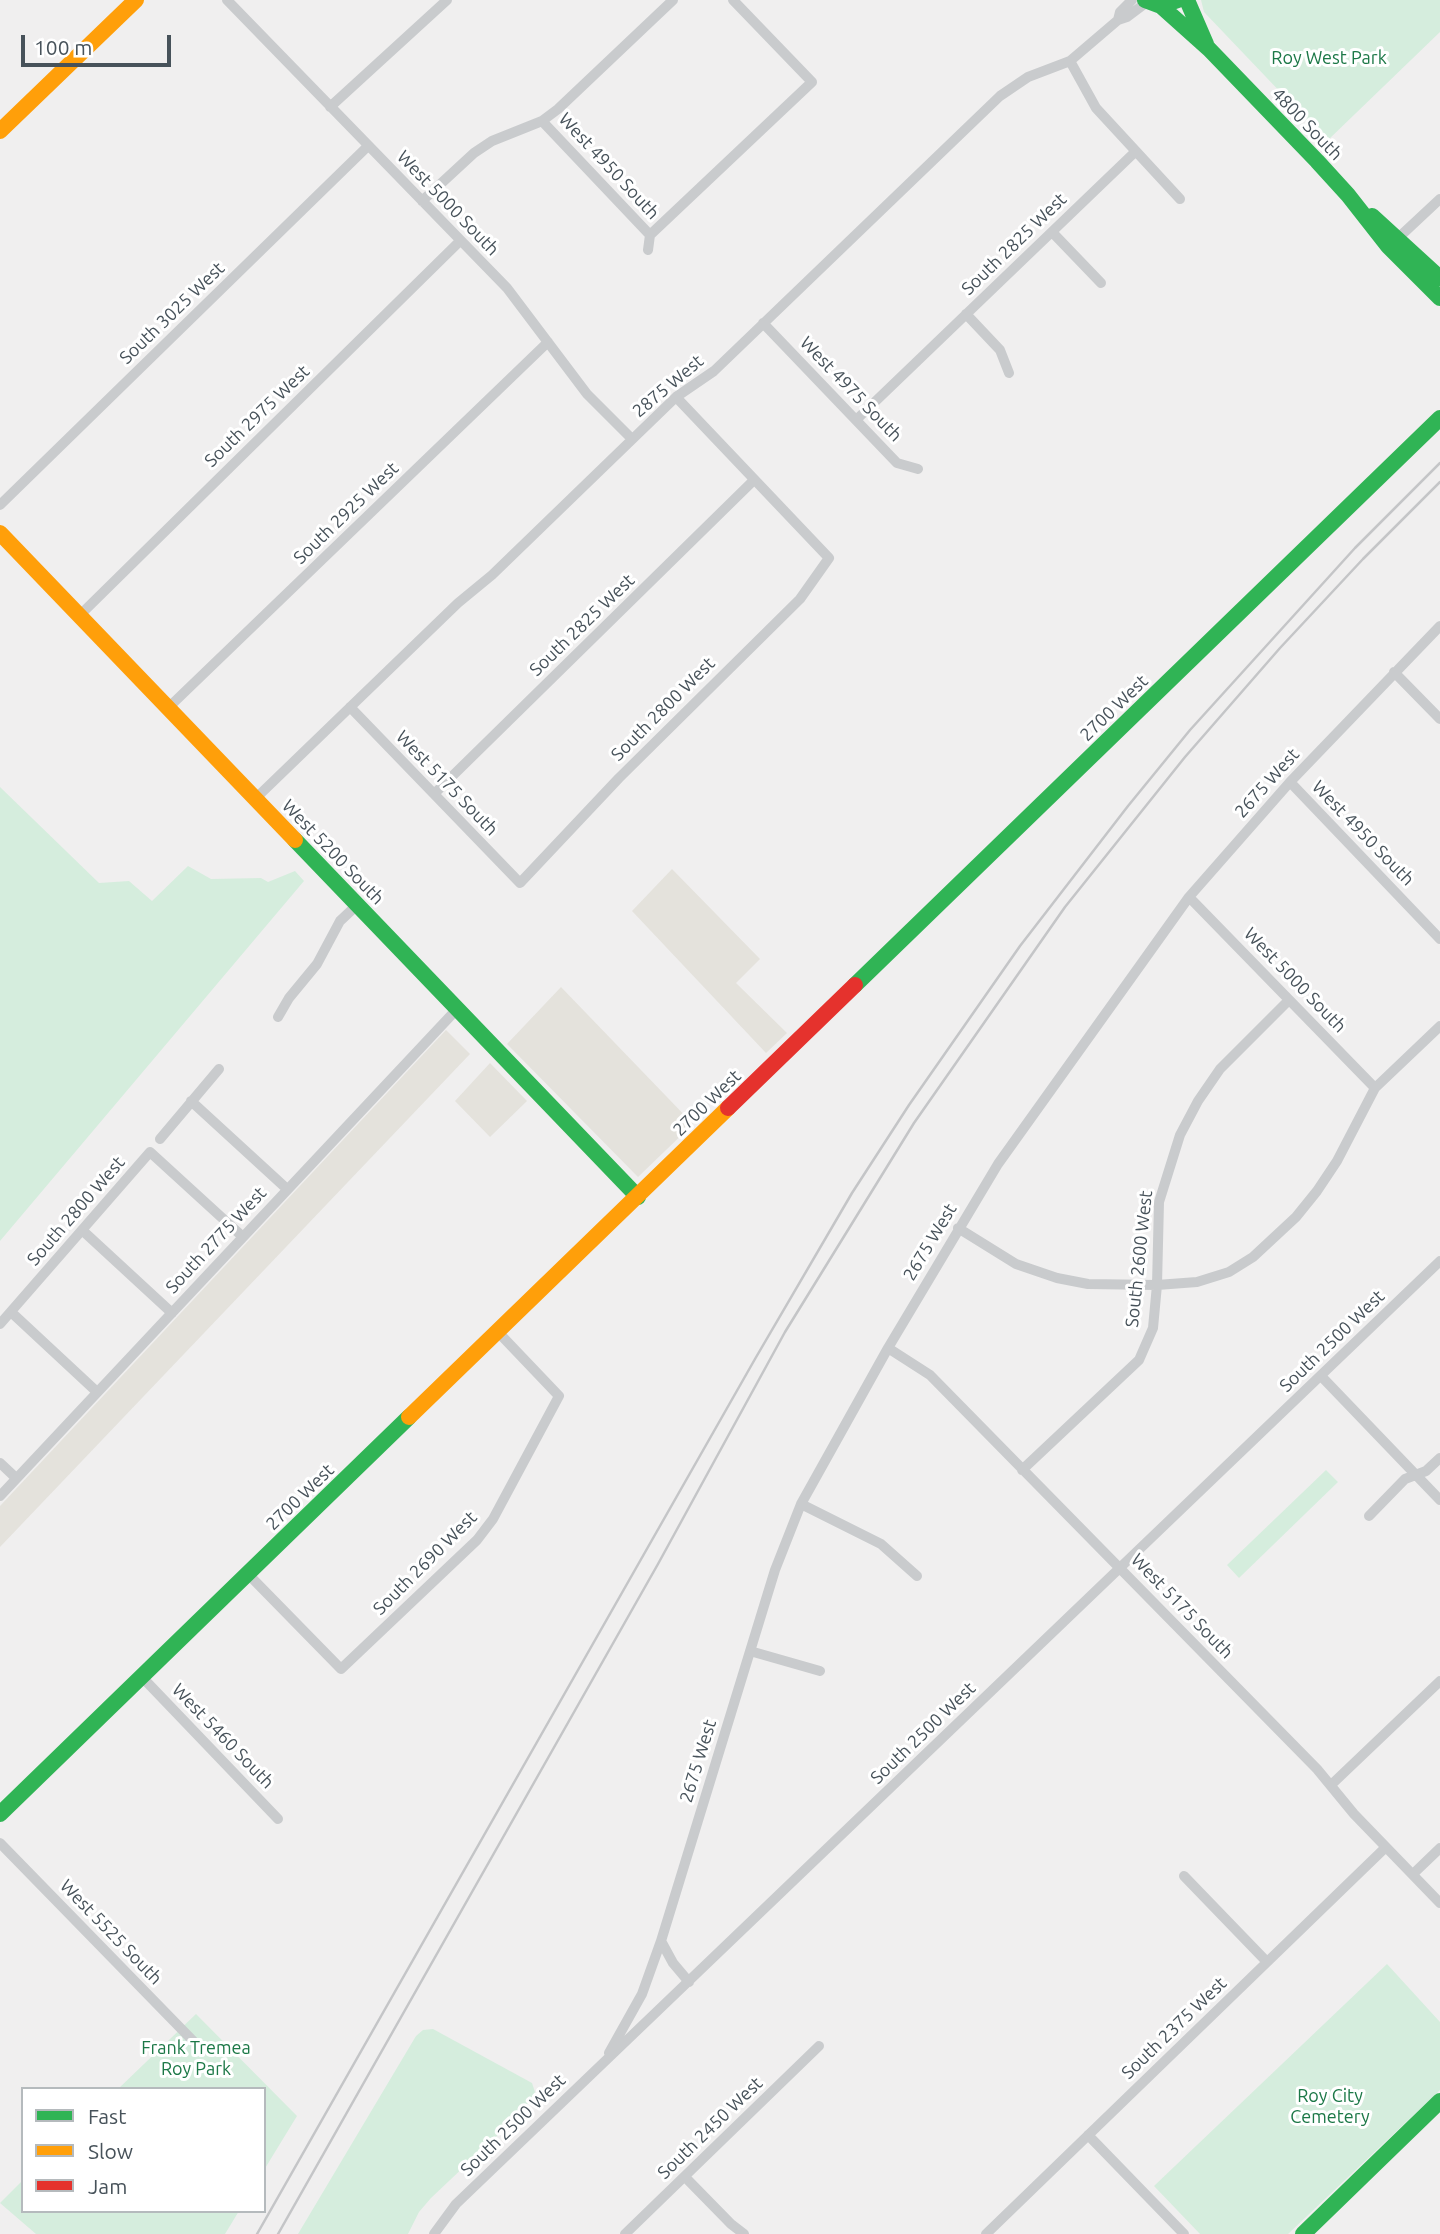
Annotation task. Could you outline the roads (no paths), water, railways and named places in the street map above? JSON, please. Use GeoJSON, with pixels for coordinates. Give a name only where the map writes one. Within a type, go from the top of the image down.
{"type":"FeatureCollection","features":[{"type":"Feature","properties":{"kind":"street"},"geometry":{"type":"LineString","coordinates":[[0,131],[136,0]]}},
{"type":"Feature","properties":{"kind":"street","name":"West 5000 South"},"geometry":{"type":"LineString","coordinates":[[227,0],[506,288],[587,394],[632,439]]}},
{"type":"Feature","properties":{"kind":"street"},"geometry":{"type":"LineString","coordinates":[[330,107],[447,0]]}},
{"type":"Feature","properties":{"kind":"street"},"geometry":{"type":"LineString","coordinates":[[422,201],[474,153],[492,141],[542,121],[558,109],[673,0]]}},
{"type":"Feature","properties":{"kind":"street"},"geometry":{"type":"LineString","coordinates":[[648,250],[650,235],[817,82],[733,0]]}},
{"type":"Feature","properties":{"kind":"street"},"geometry":{"type":"LineString","coordinates":[[1146,2],[1178,0]]}},
{"type":"Feature","properties":{"kind":"street","name":"4800 South"},"geometry":{"type":"LineString","coordinates":[[1187,0],[1209,50]]}},
{"type":"Feature","properties":{"kind":"street","name":"2875 West"},"geometry":{"type":"LineString","coordinates":[[255,799],[676,397],[714,371],[1000,96],[1028,77],[1070,61],[1118,20],[1127,17],[1146,2]]}},
{"type":"Feature","properties":{"kind":"street","name":"4800 South"},"geometry":{"type":"LineString","coordinates":[[1146,2],[1209,50],[1348,195],[1388,246],[1440,298]]}},
{"type":"Feature","properties":{"kind":"street"},"geometry":{"type":"LineString","coordinates":[[1070,61],[1096,108],[1180,199]]}},
{"type":"Feature","properties":{"kind":"street","name":"West 4950 South"},"geometry":{"type":"LineString","coordinates":[[542,121],[650,235]]}},
{"type":"Feature","properties":{"kind":"street","name":"South 3025 West"},"geometry":{"type":"LineString","coordinates":[[0,505],[368,146]]}},
{"type":"Feature","properties":{"kind":"street","name":"South 2825 West"},"geometry":{"type":"LineString","coordinates":[[856,420],[1135,152]]}},
{"type":"Feature","properties":{"kind":"street","name":"4800 South"},"geometry":{"type":"LineString","coordinates":[[1348,195],[1399,237],[1440,278]]}},
{"type":"Feature","properties":{"kind":"street"},"geometry":{"type":"LineString","coordinates":[[1399,237],[1440,199]]}},
{"type":"Feature","properties":{"kind":"street"},"geometry":{"type":"LineString","coordinates":[[1052,232],[1101,283]]}},
{"type":"Feature","properties":{"kind":"street","name":"South 2975 West"},"geometry":{"type":"LineString","coordinates":[[79,615],[460,241]]}},
{"type":"Feature","properties":{"kind":"street"},"geometry":{"type":"LineString","coordinates":[[967,314],[1000,350],[1009,373]]}},
{"type":"Feature","properties":{"kind":"street","name":"West 4975 South"},"geometry":{"type":"LineString","coordinates":[[763,323],[897,463],[918,469]]}},
{"type":"Feature","properties":{"kind":"street","name":"South 2925 West"},"geometry":{"type":"LineString","coordinates":[[168,708],[548,342]]}},
{"type":"Feature","properties":{"kind":"street"},"geometry":{"type":"LineString","coordinates":[[676,397],[754,480]]}},
{"type":"Feature","properties":{"kind":"street","name":"2700 West"},"geometry":{"type":"LineString","coordinates":[[0,1814],[1440,418]]}},
{"type":"Feature","properties":{"kind":"street","name":"South 2825 West"},"geometry":{"type":"LineString","coordinates":[[434,794],[754,480]]}},
{"type":"Feature","properties":{"kind":"street","name":"South 2800 West"},"geometry":{"type":"LineString","coordinates":[[520,883],[619,778],[800,599],[829,558],[754,480]]}},
{"type":"Feature","properties":{"kind":"street","name":"West 5200 South"},"geometry":{"type":"LineString","coordinates":[[0,533],[638,1197]]}},
{"type":"Feature","properties":{"kind":"street","name":"2675 West"},"geometry":{"type":"LineString","coordinates":[[604,2062],[642,1994],[661,1941],[775,1570],[802,1504],[888,1348],[998,1164],[1189,897],[1290,782],[1440,626]]}},
{"type":"Feature","properties":{"kind":"street"},"geometry":{"type":"LineString","coordinates":[[1394,672],[1440,719]]}},
{"type":"Feature","properties":{"kind":"street","name":"West 5175 South"},"geometry":{"type":"LineString","coordinates":[[350,707],[520,883]]}},
{"type":"Feature","properties":{"kind":"street","name":"West 4950 South"},"geometry":{"type":"LineString","coordinates":[[1290,782],[1440,939]]}},
{"type":"Feature","properties":{"kind":"street","name":"West 5000 South"},"geometry":{"type":"LineString","coordinates":[[1189,897],[1375,1088]]}},
{"type":"Feature","properties":{"kind":"street"},"geometry":{"type":"LineString","coordinates":[[278,1017],[289,998],[317,964],[340,921],[357,905]]}},
{"type":"Feature","properties":{"kind":"street","name":"South 2600 West"},"geometry":{"type":"LineString","coordinates":[[1022,1470],[1139,1360],[1153,1328],[1159,1202],[1180,1135],[1198,1101],[1220,1069],[1289,1000]]}},
{"type":"Feature","properties":{"kind":"street","name":"South 2775 West"},"geometry":{"type":"LineString","coordinates":[[0,1496],[457,1009]]}},
{"type":"Feature","properties":{"kind":"street"},"geometry":{"type":"LineString","coordinates":[[958,1228],[1016,1264],[1057,1278],[1088,1284],[1157,1285],[1197,1282],[1229,1272],[1252,1257],[1296,1217],[1337,1161],[1375,1088],[1440,1026]]}},
{"type":"Feature","properties":{"kind":"street"},"geometry":{"type":"LineString","coordinates":[[160,1139],[219,1069]]}},
{"type":"Feature","properties":{"kind":"street"},"geometry":{"type":"LineString","coordinates":[[191,1101],[287,1189]]}},
{"type":"Feature","properties":{"kind":"street","name":"South 2800 West"},"geometry":{"type":"LineString","coordinates":[[0,1324],[150,1152],[243,1237]]}},
{"type":"Feature","properties":{"kind":"street"},"geometry":{"type":"LineString","coordinates":[[82,1230],[172,1313]]}},
{"type":"Feature","properties":{"kind":"street","name":"South 2500 West"},"geometry":{"type":"LineString","coordinates":[[434,2234],[456,2204],[1440,1261]]}},
{"type":"Feature","properties":{"kind":"street"},"geometry":{"type":"LineString","coordinates":[[11,1312],[97,1392]]}},
{"type":"Feature","properties":{"kind":"street","name":"South 2690 West"},"geometry":{"type":"LineString","coordinates":[[248,1574],[341,1669],[477,1540],[493,1519],[559,1396],[498,1332]]}},
{"type":"Feature","properties":{"kind":"street","name":"West 5175 South"},"geometry":{"type":"LineString","coordinates":[[888,1348],[930,1375],[1331,1785],[1340,1799],[1440,1903]]}},
{"type":"Feature","properties":{"kind":"street"},"geometry":{"type":"LineString","coordinates":[[1321,1376],[1440,1500]]}},
{"type":"Feature","properties":{"kind":"street"},"geometry":{"type":"LineString","coordinates":[[1369,1516],[1405,1479],[1426,1471],[1440,1458]]}},
{"type":"Feature","properties":{"kind":"street"},"geometry":{"type":"LineString","coordinates":[[0,1463],[16,1478]]}},
{"type":"Feature","properties":{"kind":"street"},"geometry":{"type":"LineString","coordinates":[[802,1504],[881,1544],[917,1576]]}},
{"type":"Feature","properties":{"kind":"street"},"geometry":{"type":"LineString","coordinates":[[750,1651],[820,1671]]}},
{"type":"Feature","properties":{"kind":"street","name":"West 5460 South"},"geometry":{"type":"LineString","coordinates":[[142,1677],[278,1819]]}},
{"type":"Feature","properties":{"kind":"street"},"geometry":{"type":"LineString","coordinates":[[1331,1785],[1440,1681]]}},
{"type":"Feature","properties":{"kind":"street","name":"West 5525 South"},"geometry":{"type":"LineString","coordinates":[[0,1843],[198,2046]]}},
{"type":"Feature","properties":{"kind":"street","name":"South 2375 West"},"geometry":{"type":"LineString","coordinates":[[986,2234],[1386,1847]]}},
{"type":"Feature","properties":{"kind":"street"},"geometry":{"type":"LineString","coordinates":[[1413,1874],[1440,1848]]}},
{"type":"Feature","properties":{"kind":"street"},"geometry":{"type":"LineString","coordinates":[[1184,1876],[1267,1962]]}},
{"type":"Feature","properties":{"kind":"street"},"geometry":{"type":"LineString","coordinates":[[661,1941],[673,1963],[690,1982]]}},
{"type":"Feature","properties":{"kind":"street","name":"South 2450 West"},"geometry":{"type":"LineString","coordinates":[[625,2234],[819,2046]]}},
{"type":"Feature","properties":{"kind":"street"},"geometry":{"type":"LineString","coordinates":[[1303,2234],[1440,2101]]}},
{"type":"Feature","properties":{"kind":"street"},"geometry":{"type":"LineString","coordinates":[[1088,2135],[1185,2234]]}},
{"type":"Feature","properties":{"kind":"street"},"geometry":{"type":"LineString","coordinates":[[685,2177],[744,2234]]}},
{"type":"Feature","properties":{"kind":"railway"},"geometry":{"type":"LineString","coordinates":[[257,2234],[755,1359],[852,1193],[909,1105],[1020,946],[1190,730],[1355,548],[1440,463]]}},
{"type":"Feature","properties":{"kind":"railway"},"geometry":{"type":"LineString","coordinates":[[278,2234],[658,1564],[785,1332],[914,1123],[1065,907],[1185,757],[1280,648],[1440,482]]}},
{"type":"Feature","properties":{"kind":"park label","name":"Roy West Park"},"geometry":{"type":"Point","coordinates":[1329,58]}},
{"type":"Feature","properties":{"kind":"park label","name":"Frank Tremea Roy Park"},"geometry":{"type":"Point","coordinates":[196,2058]}},
{"type":"Feature","properties":{"kind":"park label","name":"Roy City Cemetery"},"geometry":{"type":"Point","coordinates":[1330,2106]}}]}
